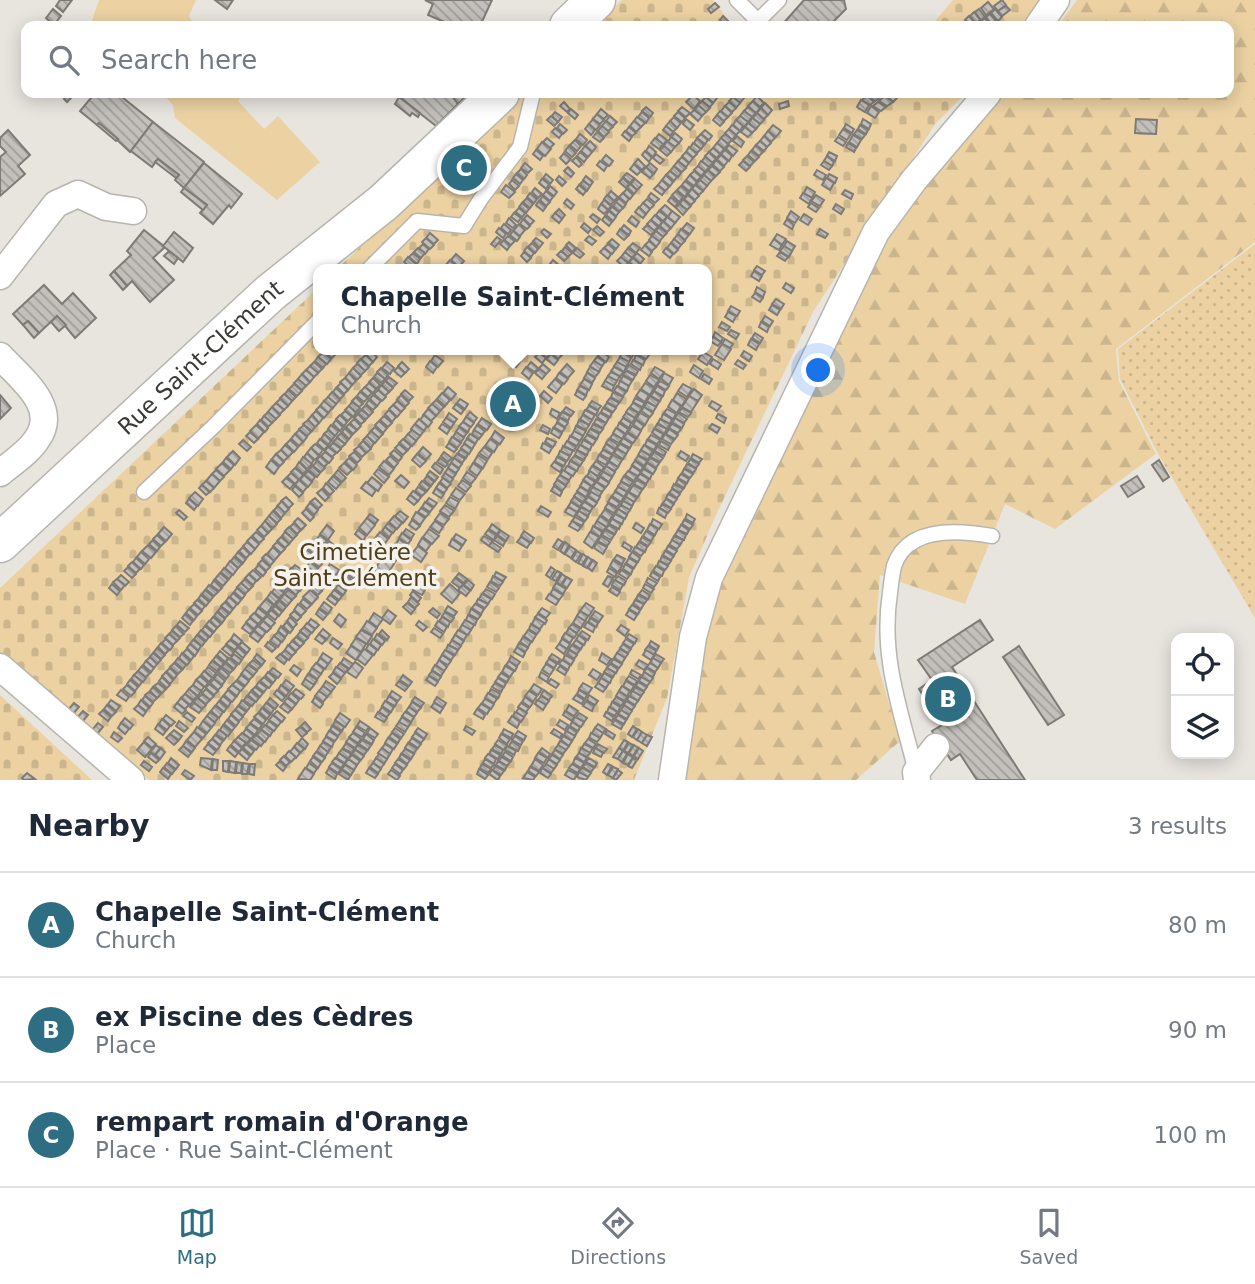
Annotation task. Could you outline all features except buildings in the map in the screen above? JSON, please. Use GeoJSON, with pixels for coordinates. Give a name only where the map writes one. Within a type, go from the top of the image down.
{"type":"FeatureCollection","features":[{"type":"Feature","properties":{"kind":"main road"},"geometry":{"type":"LineString","coordinates":[[574,21],[596,0]]}},
{"type":"Feature","properties":{"kind":"main road","name":"Rue Saint-Clément"},"geometry":{"type":"LineString","coordinates":[[0,543],[270,293],[384,202],[495,98]]}},
{"type":"Feature","properties":{"kind":"street"},"geometry":{"type":"LineString","coordinates":[[1041,21],[1056,0]]}},
{"type":"Feature","properties":{"kind":"street"},"geometry":{"type":"LineString","coordinates":[[672,780],[693,637],[714,568],[876,232],[914,180],[984,98]]}},
{"type":"Feature","properties":{"kind":"street"},"geometry":{"type":"LineString","coordinates":[[0,276],[56,204],[78,194],[106,207],[133,211]]}},
{"type":"Feature","properties":{"kind":"street"},"geometry":{"type":"LineString","coordinates":[[0,356],[41,401],[45,424],[37,440],[0,473]]}},
{"type":"Feature","properties":{"kind":"street"},"geometry":{"type":"LineString","coordinates":[[0,667],[131,780]]}},
{"type":"Feature","properties":{"kind":"street"},"geometry":{"type":"LineString","coordinates":[[916,776],[936,747]]}},
{"type":"Feature","properties":{"kind":"lane"},"geometry":{"type":"LineString","coordinates":[[737,0],[758,21],[779,0]]}},
{"type":"Feature","properties":{"kind":"lane"},"geometry":{"type":"LineString","coordinates":[[374,264],[417,220],[464,226],[520,146],[532,98]]}},
{"type":"Feature","properties":{"kind":"lane"},"geometry":{"type":"LineString","coordinates":[[144,492],[313,326]]}},
{"type":"Feature","properties":{"kind":"lane"},"geometry":{"type":"LineString","coordinates":[[916,776],[891,677],[885,622],[894,565],[904,549],[919,538],[936,533],[972,532],[992,536]]}},
{"type":"Feature","properties":{"kind":"green space"},"geometry":{"type":"Polygon","coordinates":[[[99,0],[196,0],[189,16],[192,21],[92,21],[99,0]]]}},
{"type":"Feature","properties":{"kind":"green space"},"geometry":{"type":"Polygon","coordinates":[[[622,0],[713,0],[729,21],[599,21],[622,0]]]}},
{"type":"Feature","properties":{"kind":"green space"},"geometry":{"type":"Polygon","coordinates":[[[953,0],[1041,0],[1024,21],[935,21],[953,0]]]}},
{"type":"Feature","properties":{"kind":"green space"},"geometry":{"type":"Polygon","coordinates":[[[1077,0],[1255,0],[1255,242],[1116,349],[1119,381],[1156,454],[1055,529],[1005,504],[965,604],[880,575],[874,652],[900,741],[856,780],[679,780],[700,637],[741,527],[885,235],[994,98],[1234,98],[1234,21],[1062,21],[1077,0]]]}},
{"type":"Feature","properties":{"kind":"green space"},"geometry":{"type":"Polygon","coordinates":[[[167,98],[240,98],[238,101],[264,129],[278,116],[320,162],[277,200],[175,118],[173,105],[167,98]]]}},
{"type":"Feature","properties":{"kind":"green space","name":"Cimetière Saint-Clément"},"geometry":{"type":"Polygon","coordinates":[[[519,98],[961,98],[936,123],[813,312],[716,515],[689,578],[667,698],[634,780],[149,780],[0,653],[0,588],[313,293],[313,355],[712,355],[712,264],[342,264],[519,98]]]}},
{"type":"Feature","properties":{"kind":"green space"},"geometry":{"type":"Polygon","coordinates":[[[1255,244],[1255,618],[1158,454],[1120,379],[1118,349],[1255,244]]]}},
{"type":"Feature","properties":{"kind":"green space"},"geometry":{"type":"Polygon","coordinates":[[[0,695],[92,780],[0,780],[0,695]]]}},
{"type":"Feature","properties":{"kind":"place","name":"rempart romain d'Orange"},"geometry":{"type":"Point","coordinates":[464,168]}},
{"type":"Feature","properties":{"kind":"place","name":"Chapelle Saint-Clément"},"geometry":{"type":"Point","coordinates":[513,404]}},
{"type":"Feature","properties":{"kind":"place","name":"ex Piscine des Cèdres"},"geometry":{"type":"Point","coordinates":[948,699]}}]}
